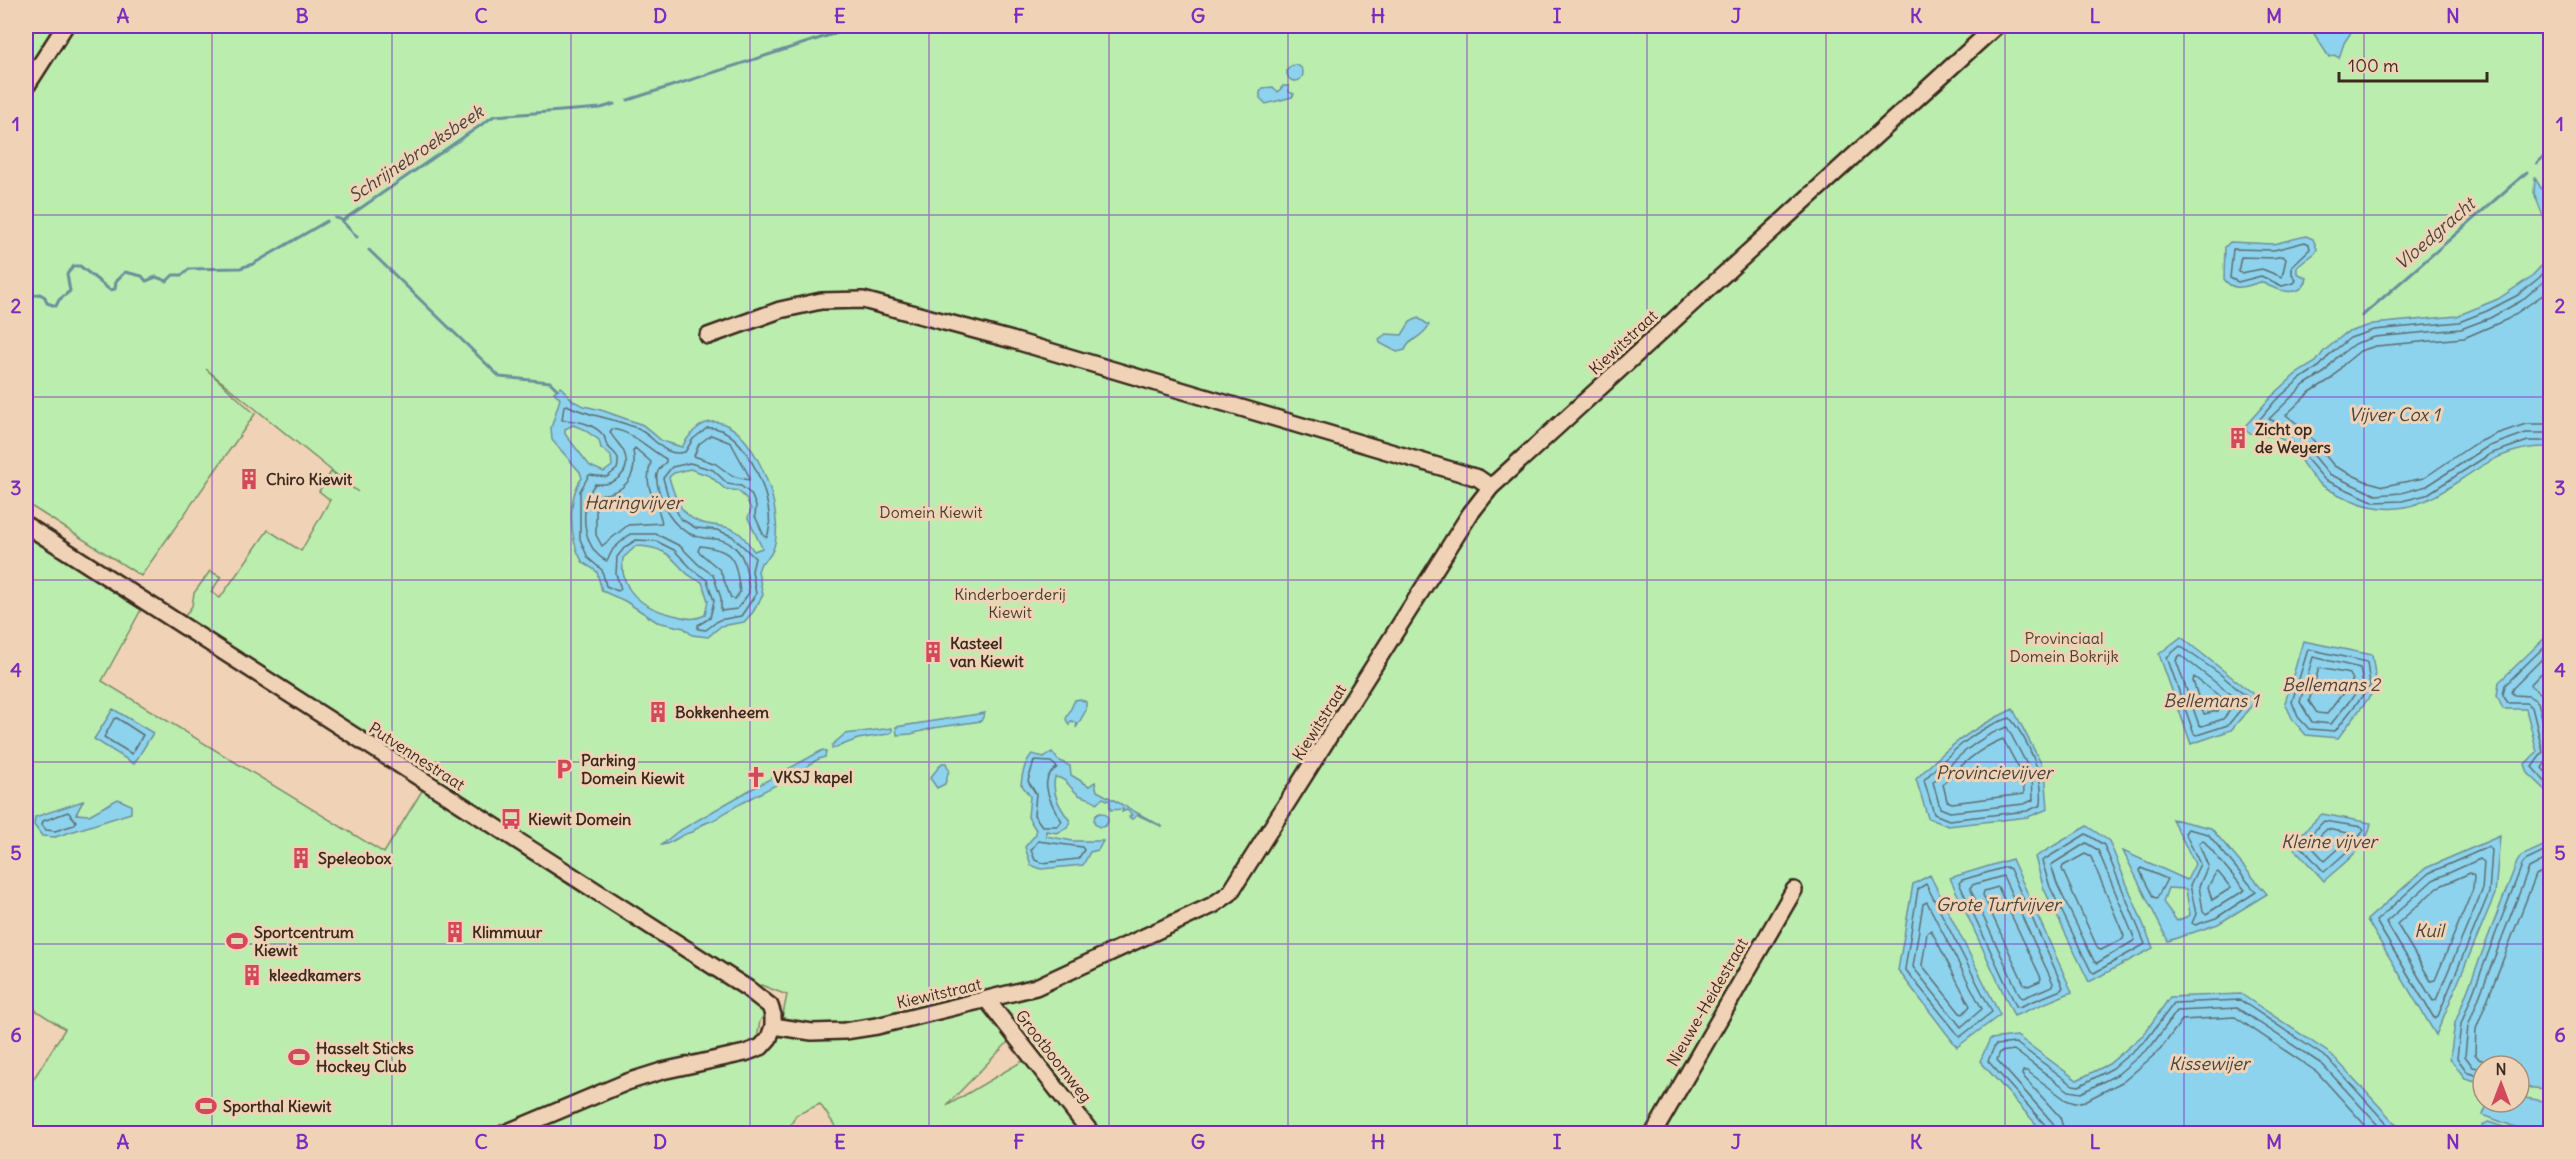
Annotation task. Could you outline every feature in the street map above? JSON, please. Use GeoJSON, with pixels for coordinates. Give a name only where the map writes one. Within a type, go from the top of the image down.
{"type":"FeatureCollection","features":[{"type":"Feature","properties":{"kind":"street"},"geometry":{"type":"LineString","coordinates":[[26,87],[65,26]]}},
{"type":"Feature","properties":{"kind":"street","name":"Kiewitstraat"},"geometry":{"type":"LineString","coordinates":[[773,1026],[812,1032],[844,1031],[1036,987],[1213,905],[1230,893],[1372,673],[1470,514],[1491,487],[1996,26]]}},
{"type":"Feature","properties":{"kind":"street"},"geometry":{"type":"LineString","coordinates":[[708,336],[790,308],[821,301],[863,300],[1012,340],[1478,478],[1491,487]]}},
{"type":"Feature","properties":{"kind":"street","name":"Putvennestraat"},"geometry":{"type":"LineString","coordinates":[[26,525],[763,999],[770,1006],[773,1026]]}},
{"type":"Feature","properties":{"kind":"street","name":"Nieuwe-Heidestraat"},"geometry":{"type":"LineString","coordinates":[[1653,1134],[1794,890]]}},
{"type":"Feature","properties":{"kind":"street","name":"Grootboomweg"},"geometry":{"type":"LineString","coordinates":[[987,1000],[1092,1134]]}},
{"type":"Feature","properties":{"kind":"street"},"geometry":{"type":"LineString","coordinates":[[503,1134],[627,1082],[662,1071],[754,1050],[769,1038],[773,1026]]}},
{"type":"Feature","properties":{"kind":"green space"},"geometry":{"type":"Polygon","coordinates":[[[26,26],[2550,26],[2550,1133],[846,1134],[835,1126],[820,1104],[796,1115],[786,1134],[26,1133],[26,1091],[65,1029],[26,1004],[26,533],[142,608],[102,681],[384,853],[423,789],[583,894],[593,883],[183,619],[192,606],[194,593],[210,571],[221,577],[211,592],[220,598],[268,530],[301,551],[330,500],[319,491],[331,472],[358,492],[206,369],[255,414],[141,576],[26,503],[26,26]],[[83,801],[55,837],[107,805],[89,816],[76,814],[83,801]],[[761,985],[751,997],[765,1014],[760,1021],[757,1039],[779,1033],[787,995],[761,985]],[[1010,1040],[949,1103],[948,1105],[1026,1059],[1010,1040]]]}},
{"type":"Feature","properties":{"kind":"water"},"geometry":{"type":"Polygon","coordinates":[[[2309,26],[2355,26],[2344,43],[2339,58],[2334,55],[2329,57],[2309,26]]]}},
{"type":"Feature","properties":{"kind":"water"},"geometry":{"type":"Polygon","coordinates":[[[1292,65],[1298,65],[1303,73],[1301,79],[1292,81],[1287,76],[1287,70],[1292,65]]]}},
{"type":"Feature","properties":{"kind":"water"},"geometry":{"type":"Polygon","coordinates":[[[1283,86],[1289,86],[1289,92],[1294,94],[1292,97],[1266,104],[1260,98],[1263,88],[1273,87],[1278,92],[1283,86]]]}},
{"type":"Feature","properties":{"kind":"water"},"geometry":{"type":"Polygon","coordinates":[[[2535,178],[2550,203],[2550,246],[2547,226],[2534,193],[2535,178]]]}},
{"type":"Feature","properties":{"kind":"water"},"geometry":{"type":"Polygon","coordinates":[[[2306,236],[2313,239],[2317,249],[2297,267],[2297,273],[2307,278],[2300,289],[2280,290],[2261,282],[2236,287],[2224,279],[2225,247],[2230,242],[2273,244],[2306,236]]]}},
{"type":"Feature","properties":{"kind":"water","name":"Vijver Cox 1"},"geometry":{"type":"Polygon","coordinates":[[[2550,246],[2550,447],[2518,450],[2490,461],[2444,491],[2420,503],[2393,508],[2362,504],[2323,486],[2312,476],[2285,441],[2246,431],[2246,425],[2271,397],[2296,374],[2316,362],[2324,351],[2346,333],[2373,324],[2457,316],[2498,299],[2531,277],[2544,263],[2550,246]]]}},
{"type":"Feature","properties":{"kind":"water"},"geometry":{"type":"Polygon","coordinates":[[[1418,318],[1429,325],[1423,333],[1409,343],[1405,350],[1397,352],[1380,343],[1379,339],[1386,334],[1402,335],[1410,322],[1418,318]]]}},
{"type":"Feature","properties":{"kind":"water","name":"Haringvijver"},"geometry":{"type":"Polygon","coordinates":[[[561,387],[573,401],[643,425],[662,441],[682,447],[702,425],[723,424],[743,438],[759,462],[771,492],[776,522],[774,548],[761,563],[758,571],[763,595],[744,622],[721,626],[708,637],[692,635],[684,628],[657,622],[625,601],[602,591],[597,572],[582,561],[574,542],[572,507],[577,486],[582,478],[580,472],[552,440],[551,428],[560,399],[554,392],[561,387]],[[573,425],[565,429],[565,434],[590,466],[604,472],[612,466],[611,456],[601,448],[599,440],[573,425]],[[690,469],[674,473],[669,477],[671,485],[677,501],[686,513],[699,522],[728,528],[739,533],[754,551],[762,548],[748,518],[751,509],[746,498],[738,491],[725,489],[710,476],[690,469]],[[636,546],[623,558],[623,570],[629,589],[643,603],[662,612],[686,618],[705,615],[708,601],[702,582],[693,578],[669,555],[650,547],[636,546]]]}},
{"type":"Feature","properties":{"kind":"water"},"geometry":{"type":"Polygon","coordinates":[[[2550,633],[2550,794],[2528,773],[2525,764],[2537,752],[2526,709],[2503,709],[2497,696],[2499,682],[2550,633]]]}},
{"type":"Feature","properties":{"kind":"water","name":"Bellemans 1"},"geometry":{"type":"Polygon","coordinates":[[[2181,637],[2258,698],[2231,730],[2191,744],[2159,654],[2181,637]]]}},
{"type":"Feature","properties":{"kind":"water","name":"Bellemans 2"},"geometry":{"type":"Polygon","coordinates":[[[2303,641],[2372,655],[2377,687],[2338,738],[2306,735],[2293,720],[2285,703],[2303,641]]]}},
{"type":"Feature","properties":{"kind":"water"},"geometry":{"type":"Polygon","coordinates":[[[1080,699],[1086,702],[1086,710],[1076,728],[1077,723],[1071,721],[1069,725],[1066,719],[1075,700],[1080,699]]]}},
{"type":"Feature","properties":{"kind":"water"},"geometry":{"type":"Polygon","coordinates":[[[113,709],[153,733],[134,764],[94,739],[113,709]]]}},
{"type":"Feature","properties":{"kind":"water","name":"Provincievijver"},"geometry":{"type":"Polygon","coordinates":[[[2013,709],[2045,771],[2048,809],[2028,817],[1948,826],[1928,818],[1916,779],[1961,739],[2013,709]]]}},
{"type":"Feature","properties":{"kind":"water"},"geometry":{"type":"Polygon","coordinates":[[[985,713],[981,721],[897,735],[896,727],[985,713]]]}},
{"type":"Feature","properties":{"kind":"water"},"geometry":{"type":"Polygon","coordinates":[[[892,728],[892,732],[888,734],[858,739],[832,749],[832,745],[845,734],[892,728]]]}},
{"type":"Feature","properties":{"kind":"water"},"geometry":{"type":"Polygon","coordinates":[[[823,750],[826,752],[825,757],[795,775],[701,825],[693,832],[661,845],[677,832],[823,750]]]}},
{"type":"Feature","properties":{"kind":"water"},"geometry":{"type":"Polygon","coordinates":[[[1052,752],[1058,760],[1070,766],[1071,775],[1089,786],[1095,782],[1097,791],[1163,827],[1138,815],[1132,819],[1129,817],[1132,815],[1127,810],[1122,812],[1123,809],[1110,810],[1110,801],[1103,798],[1097,803],[1079,795],[1065,782],[1055,777],[1054,789],[1057,800],[1070,821],[1067,828],[1057,833],[1046,831],[1046,836],[1073,841],[1103,841],[1098,850],[1090,852],[1083,865],[1041,869],[1031,865],[1025,847],[1036,834],[1036,830],[1028,817],[1030,796],[1021,784],[1022,776],[1032,754],[1044,757],[1052,752]]]}},
{"type":"Feature","properties":{"kind":"water"},"geometry":{"type":"Polygon","coordinates":[[[942,763],[946,763],[949,770],[945,784],[937,788],[930,778],[942,763]]]}},
{"type":"Feature","properties":{"kind":"water"},"geometry":{"type":"Polygon","coordinates":[[[118,799],[131,805],[131,813],[55,837],[42,836],[34,825],[35,817],[83,801],[76,814],[89,815],[118,799]]]}},
{"type":"Feature","properties":{"kind":"water"},"geometry":{"type":"Polygon","coordinates":[[[1101,813],[1106,815],[1108,820],[1106,825],[1101,827],[1096,825],[1094,820],[1096,815],[1101,813]]]}},
{"type":"Feature","properties":{"kind":"water","name":"Kleine vijver"},"geometry":{"type":"Polygon","coordinates":[[[2322,814],[2371,823],[2369,832],[2359,848],[2324,881],[2294,848],[2294,841],[2322,814]]]}},
{"type":"Feature","properties":{"kind":"water"},"geometry":{"type":"Polygon","coordinates":[[[2172,819],[2211,828],[2267,894],[2218,924],[2168,941],[2123,851],[2187,880],[2195,864],[2172,819]],[[2168,888],[2163,902],[2177,921],[2190,915],[2186,889],[2168,888]]]}},
{"type":"Feature","properties":{"kind":"water"},"geometry":{"type":"Polygon","coordinates":[[[2087,826],[2109,841],[2153,948],[2089,982],[2044,889],[2035,857],[2087,826]]]}},
{"type":"Feature","properties":{"kind":"water","name":"Kuil"},"geometry":{"type":"Polygon","coordinates":[[[2500,836],[2495,894],[2436,1035],[2367,920],[2426,868],[2500,836]]]}},
{"type":"Feature","properties":{"kind":"water"},"geometry":{"type":"Polygon","coordinates":[[[2550,843],[2550,1089],[2531,1088],[2531,1054],[2471,1054],[2471,1080],[2465,1078],[2450,1059],[2455,1023],[2521,856],[2550,843]]]}},
{"type":"Feature","properties":{"kind":"water","name":"Grote Turfvijver"},"geometry":{"type":"Polygon","coordinates":[[[2012,859],[2072,992],[2014,1016],[1950,878],[2012,859]]]}},
{"type":"Feature","properties":{"kind":"water"},"geometry":{"type":"Polygon","coordinates":[[[1930,875],[2000,1015],[1957,1047],[1898,970],[1913,884],[1930,875]]]}},
{"type":"Feature","properties":{"kind":"water","name":"Kissewijer"},"geometry":{"type":"Polygon","coordinates":[[[2241,994],[2332,1055],[2404,1133],[2044,1133],[1980,1061],[1990,1039],[2017,1036],[2077,1080],[2109,1064],[2144,1034],[2170,997],[2241,994]]]}},
{"type":"Feature","properties":{"kind":"water"},"geometry":{"type":"Polygon","coordinates":[[[2531,1099],[2550,1102],[2550,1133],[2531,1133],[2483,1115],[2531,1114],[2531,1099]]]}},
{"type":"Feature","properties":{"kind":"water"},"geometry":{"type":"Polygon","coordinates":[[[2488,1122],[2523,1133],[2482,1133],[2482,1126],[2488,1122]]]}},
{"type":"Feature","properties":{"kind":"waterway","name":"Schrijnebroeksbeek"},"geometry":{"type":"LineString","coordinates":[[628,100],[858,26]]}},
{"type":"Feature","properties":{"kind":"waterway","name":"Schrijnebroeksbeek"},"geometry":{"type":"LineString","coordinates":[[342,221],[494,116],[601,108],[614,104]]}},
{"type":"Feature","properties":{"kind":"waterway","name":"Vloedgracht"},"geometry":{"type":"LineString","coordinates":[[2537,163],[2550,151]]}},
{"type":"Feature","properties":{"kind":"waterway","name":"Vloedgracht"},"geometry":{"type":"LineString","coordinates":[[2362,316],[2527,172]]}},
{"type":"Feature","properties":{"kind":"waterway"},"geometry":{"type":"LineString","coordinates":[[335,218],[340,219],[357,237]]}},
{"type":"Feature","properties":{"kind":"waterway","name":"Schrijnebroeksbeek"},"geometry":{"type":"LineString","coordinates":[[26,297],[40,294],[45,297],[47,303],[56,306],[59,300],[70,291],[67,274],[74,266],[80,266],[110,290],[115,289],[116,281],[125,272],[142,276],[146,281],[156,277],[167,281],[173,275],[182,275],[189,269],[240,268],[253,264],[327,221]]}},
{"type":"Feature","properties":{"kind":"waterway"},"geometry":{"type":"LineString","coordinates":[[369,250],[500,377],[550,382],[557,389]]}},
{"type":"Feature","properties":{"kind":"place","name":"Zicht op de Weyers"},"geometry":{"type":"Point","coordinates":[2238,438]}},
{"type":"Feature","properties":{"kind":"place","name":"Chiro Kiewit"},"geometry":{"type":"Point","coordinates":[249,479]}},
{"type":"Feature","properties":{"kind":"place","name":"Kasteel van Kiewit"},"geometry":{"type":"Point","coordinates":[933,652]}},
{"type":"Feature","properties":{"kind":"place","name":"Bokkenheem"},"geometry":{"type":"Point","coordinates":[658,712]}},
{"type":"Feature","properties":{"kind":"place","name":"Parking Domein Kiewit"},"geometry":{"type":"Point","coordinates":[564,769]}},
{"type":"Feature","properties":{"kind":"place","name":"VKSJ kapel"},"geometry":{"type":"Point","coordinates":[756,777]}},
{"type":"Feature","properties":{"kind":"place","name":"Kiewit Domein"},"geometry":{"type":"Point","coordinates":[511,819]}},
{"type":"Feature","properties":{"kind":"place","name":"Speleobox"},"geometry":{"type":"Point","coordinates":[301,858]}},
{"type":"Feature","properties":{"kind":"place","name":"Klimmuur"},"geometry":{"type":"Point","coordinates":[455,932]}},
{"type":"Feature","properties":{"kind":"place","name":"Sportcentrum Kiewit"},"geometry":{"type":"Point","coordinates":[237,941]}},
{"type":"Feature","properties":{"kind":"place","name":"kleedkamers"},"geometry":{"type":"Point","coordinates":[252,975]}},
{"type":"Feature","properties":{"kind":"place","name":"Hasselt Sticks Hockey Club"},"geometry":{"type":"Point","coordinates":[299,1057]}},
{"type":"Feature","properties":{"kind":"place","name":"Sporthal Kiewit"},"geometry":{"type":"Point","coordinates":[206,1106]}},
{"type":"Feature","properties":{"kind":"park label","name":"Domein Kiewit"},"geometry":{"type":"Point","coordinates":[931,512]}},
{"type":"Feature","properties":{"kind":"park label","name":"Kinderboerderij Kiewit"},"geometry":{"type":"Point","coordinates":[1010,603]}},
{"type":"Feature","properties":{"kind":"park label","name":"Provinciaal Domein Bokrijk"},"geometry":{"type":"Point","coordinates":[2064,647]}}]}
